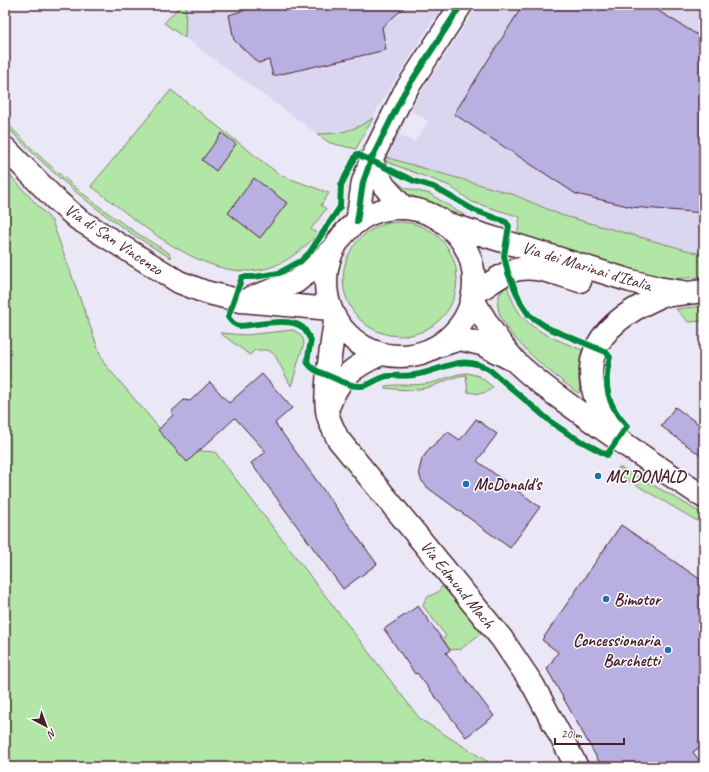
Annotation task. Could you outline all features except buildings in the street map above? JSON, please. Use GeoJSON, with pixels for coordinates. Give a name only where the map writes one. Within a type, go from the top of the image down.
{"type":"FeatureCollection","features":[{"type":"Feature","properties":{"kind":"main road"},"geometry":{"type":"LineString","coordinates":[[357,222],[363,182],[371,160],[404,93],[461,5]]}},
{"type":"Feature","properties":{"kind":"main road","name":"Via di San Vincenzo"},"geometry":{"type":"LineString","coordinates":[[5,148],[55,199],[78,219],[179,282],[206,292],[241,301],[333,314]]}},
{"type":"Feature","properties":{"kind":"main road"},"geometry":{"type":"LineString","coordinates":[[371,160],[384,186],[404,208]]}},
{"type":"Feature","properties":{"kind":"main road"},"geometry":{"type":"LineString","coordinates":[[437,346],[453,334],[466,314],[472,296],[474,283],[472,265],[463,243],[445,223],[419,210],[404,208],[380,211],[357,222],[345,232],[336,246],[327,271],[327,292],[333,314],[345,333],[368,350],[381,354],[396,356],[418,354],[460,339],[481,344],[516,361]]}},
{"type":"Feature","properties":{"kind":"main road","name":"Via dei Marinai d'Italia"},"geometry":{"type":"LineString","coordinates":[[445,223],[631,281],[658,288],[694,292]]}},
{"type":"Feature","properties":{"kind":"main road"},"geometry":{"type":"LineString","coordinates":[[241,301],[296,282],[336,246]]}},
{"type":"Feature","properties":{"kind":"main road","name":"Via dei Marinai d'Italia"},"geometry":{"type":"LineString","coordinates":[[472,296],[508,273],[528,268],[551,272],[633,296],[657,298],[694,292]]}},
{"type":"Feature","properties":{"kind":"main road"},"geometry":{"type":"LineString","coordinates":[[472,296],[485,320],[516,361],[564,401],[618,440],[704,498]]}},
{"type":"Feature","properties":{"kind":"main road"},"geometry":{"type":"LineString","coordinates":[[618,440],[604,418],[592,389],[591,372],[596,348],[606,331],[616,320],[640,305],[657,298]]}},
{"type":"Feature","properties":{"kind":"main road","name":"Via Edmund Mach"},"geometry":{"type":"LineString","coordinates":[[333,314],[327,382],[327,410],[332,428],[338,439],[502,639],[533,685],[578,767]]}},
{"type":"Feature","properties":{"kind":"main road"},"geometry":{"type":"LineString","coordinates":[[327,410],[336,387],[348,374],[363,362],[381,354]]}},
{"type":"Feature","properties":{"kind":"shaded area"},"geometry":{"type":"Polygon","coordinates":[[[181,5],[443,5],[382,101],[356,149],[330,143],[164,23],[181,5]]]}},
{"type":"Feature","properties":{"kind":"shaded area"},"geometry":{"type":"Polygon","coordinates":[[[478,5],[704,5],[704,255],[561,215],[512,194],[385,157],[397,133],[414,142],[428,121],[410,110],[478,5]]]}},
{"type":"Feature","properties":{"kind":"green space"},"geometry":{"type":"Polygon","coordinates":[[[181,5],[186,5],[185,38],[164,23],[181,5]]]}},
{"type":"Feature","properties":{"kind":"green space"},"geometry":{"type":"Polygon","coordinates":[[[171,90],[280,175],[329,193],[321,205],[326,209],[311,229],[318,234],[289,258],[268,268],[245,271],[221,268],[197,259],[151,232],[91,186],[171,90]]]}},
{"type":"Feature","properties":{"kind":"green space"},"geometry":{"type":"Polygon","coordinates":[[[373,118],[356,149],[330,143],[317,134],[333,133],[353,129],[373,118]]]}},
{"type":"Feature","properties":{"kind":"green space"},"geometry":{"type":"Polygon","coordinates":[[[5,121],[42,158],[82,193],[124,224],[169,253],[171,258],[125,229],[65,183],[27,148],[5,125],[5,121]]]}},
{"type":"Feature","properties":{"kind":"green space"},"geometry":{"type":"Polygon","coordinates":[[[385,157],[512,194],[561,215],[704,255],[704,277],[664,279],[517,238],[520,217],[472,202],[450,186],[387,162],[385,157]]]}},
{"type":"Feature","properties":{"kind":"green space"},"geometry":{"type":"Polygon","coordinates":[[[5,170],[52,221],[103,362],[177,449],[215,452],[420,719],[496,767],[5,767],[5,170]]]}},
{"type":"Feature","properties":{"kind":"green space"},"geometry":{"type":"Polygon","coordinates":[[[391,177],[405,188],[430,194],[467,217],[499,228],[499,232],[466,221],[425,200],[401,192],[391,177]]]}},
{"type":"Feature","properties":{"kind":"green space"},"geometry":{"type":"Polygon","coordinates":[[[400,222],[422,226],[440,239],[453,257],[457,279],[453,301],[440,319],[422,332],[400,336],[378,332],[360,319],[347,301],[343,279],[347,257],[360,239],[378,226],[400,222]]]}},
{"type":"Feature","properties":{"kind":"green space"},"geometry":{"type":"Polygon","coordinates":[[[507,286],[515,306],[529,324],[555,339],[582,350],[579,371],[580,392],[578,393],[537,360],[507,328],[499,312],[498,298],[507,286]]]}},
{"type":"Feature","properties":{"kind":"green space"},"geometry":{"type":"Polygon","coordinates":[[[704,306],[704,321],[688,322],[676,309],[704,306]]]}},
{"type":"Feature","properties":{"kind":"green space"},"geometry":{"type":"Polygon","coordinates":[[[293,330],[299,333],[304,340],[304,344],[291,386],[275,355],[268,350],[255,350],[250,355],[220,333],[246,335],[293,330]]]}},
{"type":"Feature","properties":{"kind":"green space"},"geometry":{"type":"Polygon","coordinates":[[[467,373],[479,376],[493,387],[482,393],[468,392],[466,375],[449,379],[433,386],[421,389],[403,390],[385,388],[385,386],[431,383],[467,373]]]}},
{"type":"Feature","properties":{"kind":"green space"},"geometry":{"type":"Polygon","coordinates":[[[619,467],[704,515],[704,525],[616,473],[619,467]]]}},
{"type":"Feature","properties":{"kind":"green space"},"geometry":{"type":"Polygon","coordinates":[[[443,585],[481,633],[461,649],[450,650],[443,639],[446,636],[423,606],[426,598],[438,592],[443,585]]]}},
{"type":"Feature","properties":{"kind":"cycle path"},"geometry":{"type":"LineString","coordinates":[[357,222],[363,182],[371,160],[404,93],[461,5]]}},
{"type":"Feature","properties":{"kind":"cycle path"},"geometry":{"type":"LineString","coordinates":[[357,154],[414,181],[434,187],[474,210],[506,222],[509,226],[504,256],[508,273],[521,303],[529,315],[548,328],[606,352],[610,357],[607,377],[608,394],[615,410],[627,426],[607,455],[570,435],[551,422],[490,370],[480,365],[470,363],[452,364],[414,375],[384,377],[370,384],[357,386],[345,383],[320,372],[309,365],[307,362],[311,340],[306,331],[297,324],[281,322],[240,326],[234,324],[230,320],[228,317],[242,277],[254,277],[279,273],[301,261],[310,252],[340,207],[341,185],[357,154]]}},
{"type":"Feature","properties":{"kind":"place","name":"MC DONALD"},"geometry":{"type":"Point","coordinates":[598,476]}},
{"type":"Feature","properties":{"kind":"place","name":"McDonald's"},"geometry":{"type":"Point","coordinates":[466,484]}},
{"type":"Feature","properties":{"kind":"place","name":"Bimotor"},"geometry":{"type":"Point","coordinates":[606,599]}},
{"type":"Feature","properties":{"kind":"place","name":"Concessionaria Barchetti"},"geometry":{"type":"Point","coordinates":[668,650]}}]}
